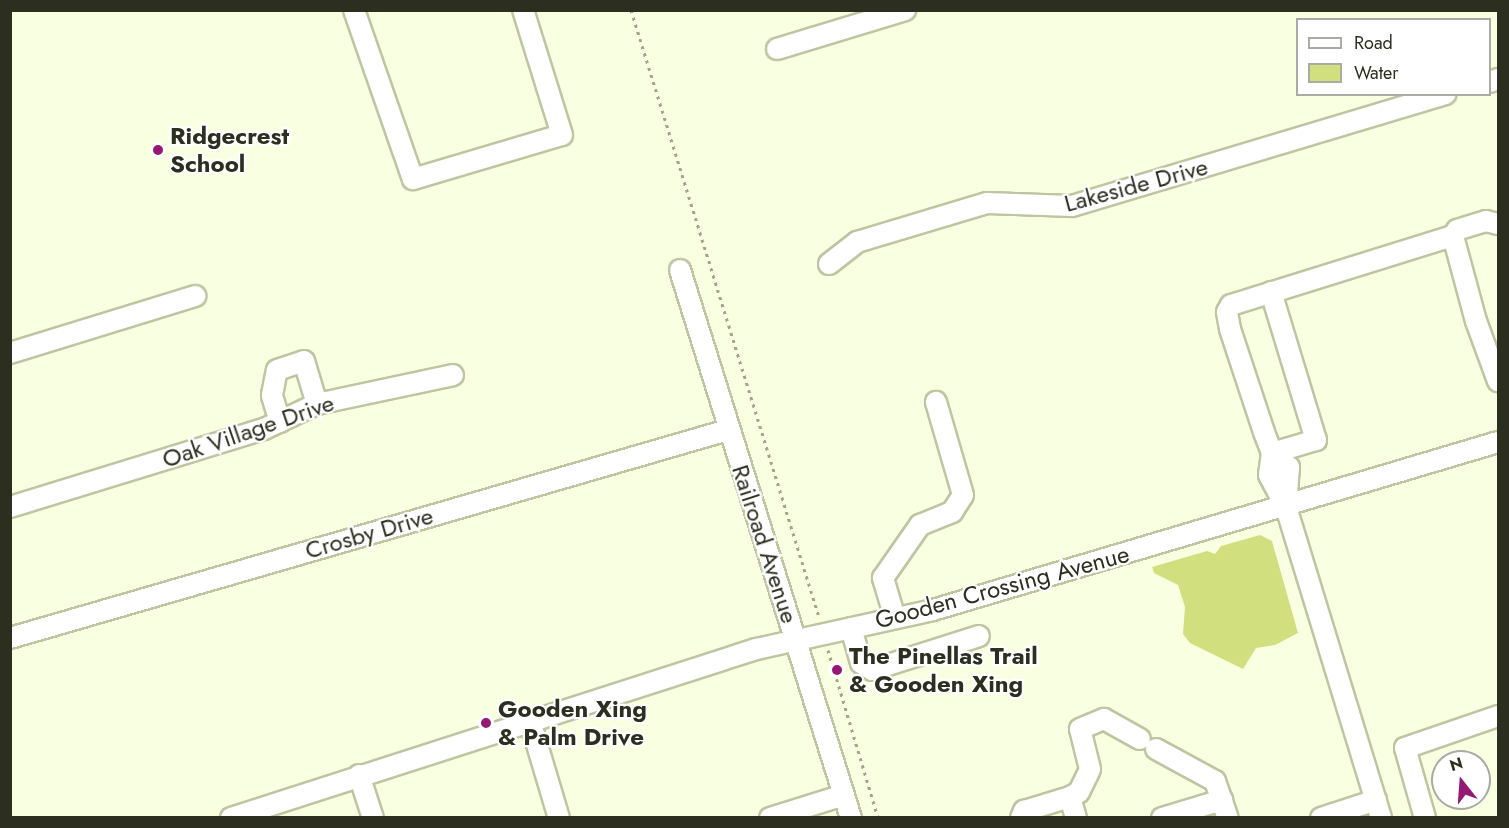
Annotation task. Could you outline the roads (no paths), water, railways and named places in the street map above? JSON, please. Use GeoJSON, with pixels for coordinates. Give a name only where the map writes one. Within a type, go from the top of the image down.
{"type":"FeatureCollection","features":[{"type":"Feature","properties":{"kind":"street"},"geometry":{"type":"LineString","coordinates":[[354,10],[413,179],[562,135],[523,10]]}},
{"type":"Feature","properties":{"kind":"street"},"geometry":{"type":"LineString","coordinates":[[777,49],[906,10]]}},
{"type":"Feature","properties":{"kind":"street","name":"Lakeside Drive"},"geometry":{"type":"LineString","coordinates":[[829,264],[857,242],[987,203],[1053,208],[1072,206],[1439,96]]}},
{"type":"Feature","properties":{"kind":"street"},"geometry":{"type":"LineString","coordinates":[[1323,817],[1379,809],[1287,507],[1289,468],[1272,453],[1227,312],[1231,305],[1453,236],[1457,230],[1486,221],[1498,224]]}},
{"type":"Feature","properties":{"kind":"street"},"geometry":{"type":"LineString","coordinates":[[1453,236],[1476,321],[1498,381]]}},
{"type":"Feature","properties":{"kind":"street","name":"Railroad Avenue"},"geometry":{"type":"LineString","coordinates":[[680,270],[728,430],[851,818]]}},
{"type":"Feature","properties":{"kind":"street"},"geometry":{"type":"LineString","coordinates":[[1271,292],[1316,440],[1272,453]]}},
{"type":"Feature","properties":{"kind":"street"},"geometry":{"type":"LineString","coordinates":[[10,354],[195,296]]}},
{"type":"Feature","properties":{"kind":"street"},"geometry":{"type":"LineString","coordinates":[[280,422],[272,395],[278,370],[304,361],[317,404]]}},
{"type":"Feature","properties":{"kind":"street","name":"Oak Village Drive"},"geometry":{"type":"LineString","coordinates":[[10,507],[280,422],[317,404],[453,375]]}},
{"type":"Feature","properties":{"kind":"street"},"geometry":{"type":"LineString","coordinates":[[895,618],[883,578],[920,525],[951,512],[963,495],[936,402]]}},
{"type":"Feature","properties":{"kind":"street","name":"Crosby Drive"},"geometry":{"type":"LineString","coordinates":[[10,638],[728,430]]}},
{"type":"Feature","properties":{"kind":"street","name":"Gooden Crossing Avenue"},"geometry":{"type":"LineString","coordinates":[[231,818],[530,721],[796,640],[895,618],[1287,507],[1498,442]]}},
{"type":"Feature","properties":{"kind":"street"},"geometry":{"type":"LineString","coordinates":[[851,628],[861,663],[872,670],[979,636]]}},
{"type":"Feature","properties":{"kind":"street"},"geometry":{"type":"LineString","coordinates":[[1425,818],[1405,747],[1498,716]]}},
{"type":"Feature","properties":{"kind":"street"},"geometry":{"type":"LineString","coordinates":[[1024,815],[1079,792],[1090,768],[1080,729],[1104,719],[1215,781],[1225,809],[1162,818]]}},
{"type":"Feature","properties":{"kind":"street"},"geometry":{"type":"LineString","coordinates":[[530,721],[559,818]]}},
{"type":"Feature","properties":{"kind":"street"},"geometry":{"type":"LineString","coordinates":[[359,775],[373,818]]}},
{"type":"Feature","properties":{"kind":"street"},"geometry":{"type":"LineString","coordinates":[[770,818],[844,795]]}},
{"type":"Feature","properties":{"kind":"street"},"geometry":{"type":"LineString","coordinates":[[1070,797],[1076,818]]}},
{"type":"Feature","properties":{"kind":"water"},"geometry":{"type":"Polygon","coordinates":[[[1260,535],[1272,541],[1298,633],[1275,645],[1256,648],[1243,669],[1190,643],[1183,634],[1185,607],[1178,585],[1154,573],[1152,567],[1207,551],[1215,554],[1221,546],[1260,535]]]}},
{"type":"Feature","properties":{"kind":"place","name":"Ridgecrest School"},"geometry":{"type":"Point","coordinates":[158,150]}},
{"type":"Feature","properties":{"kind":"place","name":"The Pinellas Trail & Gooden Xing"},"geometry":{"type":"Point","coordinates":[837,670]}},
{"type":"Feature","properties":{"kind":"place","name":"Gooden Xing & Palm Drive"},"geometry":{"type":"Point","coordinates":[486,723]}}]}
